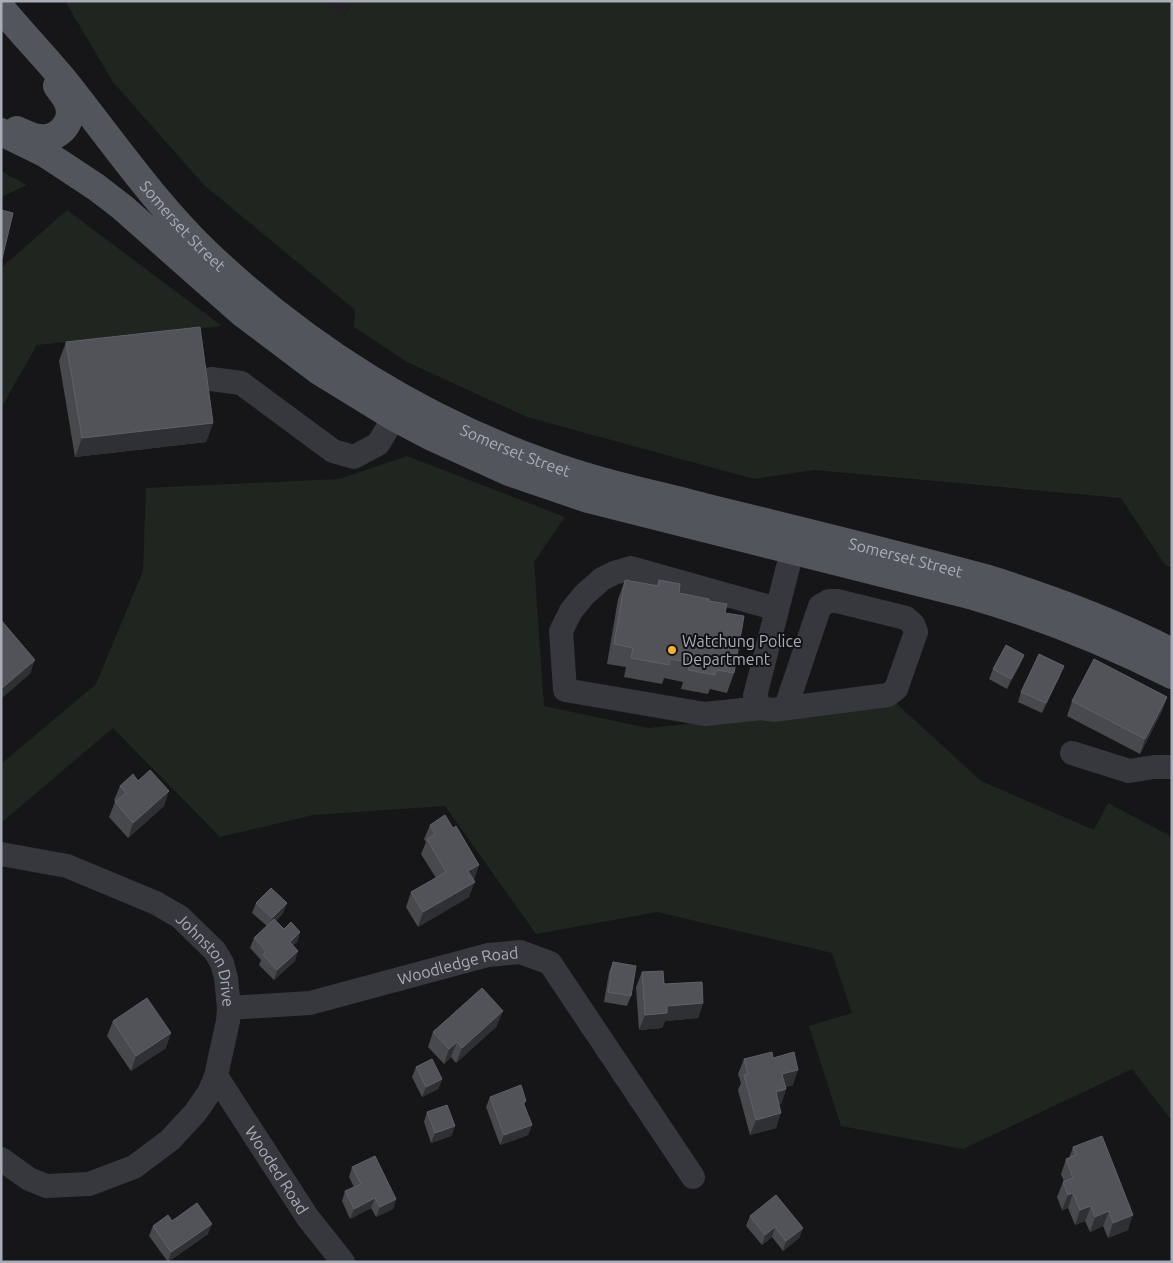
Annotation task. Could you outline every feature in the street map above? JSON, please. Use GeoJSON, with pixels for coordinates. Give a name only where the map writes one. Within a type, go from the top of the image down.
{"type":"FeatureCollection","features":[{"type":"Feature","properties":{"kind":"main road","name":"Somerset Street"},"geometry":{"type":"LineString","coordinates":[[1,8],[62,78],[145,185],[208,254],[268,307],[332,354],[400,408]]}},
{"type":"Feature","properties":{"kind":"main road"},"geometry":{"type":"LineString","coordinates":[[1,124],[40,139],[50,138],[58,134],[64,129],[69,120],[69,106],[65,97],[27,40]]}},
{"type":"Feature","properties":{"kind":"main road","name":"Somerset Street"},"geometry":{"type":"LineString","coordinates":[[1,132],[46,154],[76,173],[122,207],[230,302],[319,371],[400,408],[465,430],[545,463],[1016,609],[1100,641],[1172,675]]}},
{"type":"Feature","properties":{"kind":"main road","name":"Somerset Street"},"geometry":{"type":"LineString","coordinates":[[794,540],[946,568],[1027,591],[1107,621],[1172,652]]}},
{"type":"Feature","properties":{"kind":"street"},"geometry":{"type":"LineString","coordinates":[[211,379],[241,383],[333,451],[354,457],[378,444],[400,408]]}},
{"type":"Feature","properties":{"kind":"street"},"geometry":{"type":"LineString","coordinates":[[761,708],[755,696],[794,540]]}},
{"type":"Feature","properties":{"kind":"street"},"geometry":{"type":"LineString","coordinates":[[777,609],[631,568],[614,572],[584,594],[571,611],[561,631],[564,690],[705,714],[761,708],[774,710],[888,695],[896,690],[916,632],[913,624],[906,618],[837,601],[829,601],[820,606],[816,613],[786,707]]}},
{"type":"Feature","properties":{"kind":"street"},"geometry":{"type":"LineString","coordinates":[[1072,753],[1129,772],[1154,767],[1172,767]]}},
{"type":"Feature","properties":{"kind":"street","name":"Johnston Drive"},"geometry":{"type":"LineString","coordinates":[[1,854],[67,866],[156,903],[180,917],[215,951],[222,963],[226,978],[229,1008],[216,1076],[209,1093],[195,1113],[170,1140],[134,1167],[88,1184],[46,1186],[29,1179],[1,1159]]}},
{"type":"Feature","properties":{"kind":"street","name":"Woodledge Road"},"geometry":{"type":"LineString","coordinates":[[229,1008],[310,1002],[488,955],[520,952],[550,963],[693,1177]]}},
{"type":"Feature","properties":{"kind":"street","name":"Wooded Road"},"geometry":{"type":"LineString","coordinates":[[216,1076],[308,1218],[343,1262]]}},
{"type":"Feature","properties":{"kind":"shaded area"},"geometry":{"type":"Polygon","coordinates":[[[65,1],[326,1],[343,17],[354,1],[1172,1],[1172,568],[1165,565],[1121,498],[814,470],[754,479],[527,417],[407,362],[354,327],[355,310],[204,185],[113,82],[65,1]]]}},
{"type":"Feature","properties":{"kind":"shaded area"},"geometry":{"type":"Polygon","coordinates":[[[326,1],[354,1],[343,17],[326,1]]]}},
{"type":"Feature","properties":{"kind":"shaded area"},"geometry":{"type":"Polygon","coordinates":[[[1,171],[27,185],[1,197],[1,171]]]}},
{"type":"Feature","properties":{"kind":"shaded area"},"geometry":{"type":"Polygon","coordinates":[[[67,210],[222,326],[37,345],[1,408],[1,268],[67,210]]]}},
{"type":"Feature","properties":{"kind":"shaded area"},"geometry":{"type":"Polygon","coordinates":[[[407,456],[565,517],[534,562],[544,706],[648,728],[896,703],[981,781],[1094,830],[1108,803],[1172,837],[1172,1121],[1132,1069],[963,1149],[841,1126],[809,1026],[852,1013],[832,953],[657,912],[536,934],[445,806],[313,815],[220,837],[113,728],[1,823],[1,764],[96,684],[143,571],[146,488],[339,479],[407,456]]]}},
{"type":"Feature","properties":{"kind":"building"},"geometry":{"type":"Polygon","coordinates":[[[1,210],[13,213],[2,259],[1,259],[1,210]]]}},
{"type":"Feature","properties":{"kind":"building"},"geometry":{"type":"Polygon","coordinates":[[[200,327],[213,423],[82,438],[66,342],[200,327]]]}},
{"type":"Feature","properties":{"kind":"building","name":"Watchung Police Department"},"geometry":{"type":"Polygon","coordinates":[[[625,580],[658,586],[659,580],[680,584],[679,593],[727,604],[725,613],[744,616],[734,673],[716,670],[715,675],[688,670],[690,662],[670,659],[669,665],[631,658],[633,648],[614,644],[625,580]]]}},
{"type":"Feature","properties":{"kind":"building"},"geometry":{"type":"Polygon","coordinates":[[[1,620],[35,660],[1,689],[1,620]]]}},
{"type":"Feature","properties":{"kind":"building"},"geometry":{"type":"Polygon","coordinates":[[[1006,645],[1024,655],[1011,679],[993,669],[1006,645]]]}},
{"type":"Feature","properties":{"kind":"building"},"geometry":{"type":"Polygon","coordinates":[[[1039,654],[1064,666],[1046,703],[1021,692],[1039,654]]]}},
{"type":"Feature","properties":{"kind":"building"},"geometry":{"type":"Polygon","coordinates":[[[1094,659],[1167,697],[1145,739],[1072,701],[1094,659]]]}},
{"type":"Feature","properties":{"kind":"building"},"geometry":{"type":"Polygon","coordinates":[[[150,770],[169,791],[133,823],[115,802],[126,793],[120,786],[133,774],[138,781],[150,770]]]}},
{"type":"Feature","properties":{"kind":"building"},"geometry":{"type":"Polygon","coordinates":[[[445,815],[453,828],[456,826],[479,865],[468,871],[475,882],[423,912],[411,892],[446,872],[427,839],[435,834],[430,825],[445,815]]]}},
{"type":"Feature","properties":{"kind":"building"},"geometry":{"type":"Polygon","coordinates":[[[271,888],[287,903],[272,918],[256,903],[271,888]]]}},
{"type":"Feature","properties":{"kind":"building"},"geometry":{"type":"Polygon","coordinates":[[[274,919],[284,929],[291,922],[300,932],[290,942],[298,951],[277,970],[263,955],[266,951],[254,938],[274,919]]]}},
{"type":"Feature","properties":{"kind":"building"},"geometry":{"type":"Polygon","coordinates":[[[613,962],[636,966],[631,996],[608,992],[613,962]]]}},
{"type":"Feature","properties":{"kind":"building"},"geometry":{"type":"Polygon","coordinates":[[[663,971],[664,984],[702,982],[703,1003],[667,1006],[667,1013],[645,1015],[642,972],[663,971]]]}},
{"type":"Feature","properties":{"kind":"building"},"geometry":{"type":"Polygon","coordinates":[[[482,988],[503,1011],[462,1048],[457,1042],[449,1049],[433,1032],[482,988]]]}},
{"type":"Feature","properties":{"kind":"building"},"geometry":{"type":"Polygon","coordinates":[[[147,998],[171,1033],[136,1056],[113,1021],[147,998]]]}},
{"type":"Feature","properties":{"kind":"building"},"geometry":{"type":"Polygon","coordinates":[[[772,1052],[773,1058],[794,1052],[798,1070],[782,1074],[786,1089],[776,1092],[781,1113],[756,1120],[744,1075],[748,1074],[744,1059],[772,1052]]]}},
{"type":"Feature","properties":{"kind":"building"},"geometry":{"type":"Polygon","coordinates":[[[432,1059],[442,1079],[426,1087],[416,1067],[432,1059]]]}},
{"type":"Feature","properties":{"kind":"building"},"geometry":{"type":"Polygon","coordinates":[[[521,1085],[526,1101],[523,1102],[532,1125],[504,1135],[490,1097],[521,1085]]]}},
{"type":"Feature","properties":{"kind":"building"},"geometry":{"type":"Polygon","coordinates":[[[447,1105],[455,1126],[435,1133],[427,1112],[447,1105]]]}},
{"type":"Feature","properties":{"kind":"building"},"geometry":{"type":"Polygon","coordinates":[[[1102,1136],[1133,1215],[1113,1223],[1109,1211],[1095,1217],[1091,1206],[1080,1210],[1073,1193],[1068,1195],[1063,1182],[1073,1178],[1066,1159],[1076,1155],[1073,1147],[1102,1136]]]}},
{"type":"Feature","properties":{"kind":"building"},"geometry":{"type":"Polygon","coordinates":[[[375,1156],[396,1199],[380,1207],[375,1198],[354,1209],[345,1191],[361,1184],[352,1167],[375,1156]]]}},
{"type":"Feature","properties":{"kind":"building"},"geometry":{"type":"Polygon","coordinates":[[[776,1195],[803,1228],[786,1241],[775,1227],[765,1235],[750,1216],[776,1195]]]}},
{"type":"Feature","properties":{"kind":"building"},"geometry":{"type":"Polygon","coordinates":[[[197,1203],[212,1224],[171,1252],[153,1226],[168,1215],[172,1221],[197,1203]]]}},
{"type":"Feature","properties":{"kind":"place","name":"Watchung Police Department"},"geometry":{"type":"Point","coordinates":[672,650]}}]}
